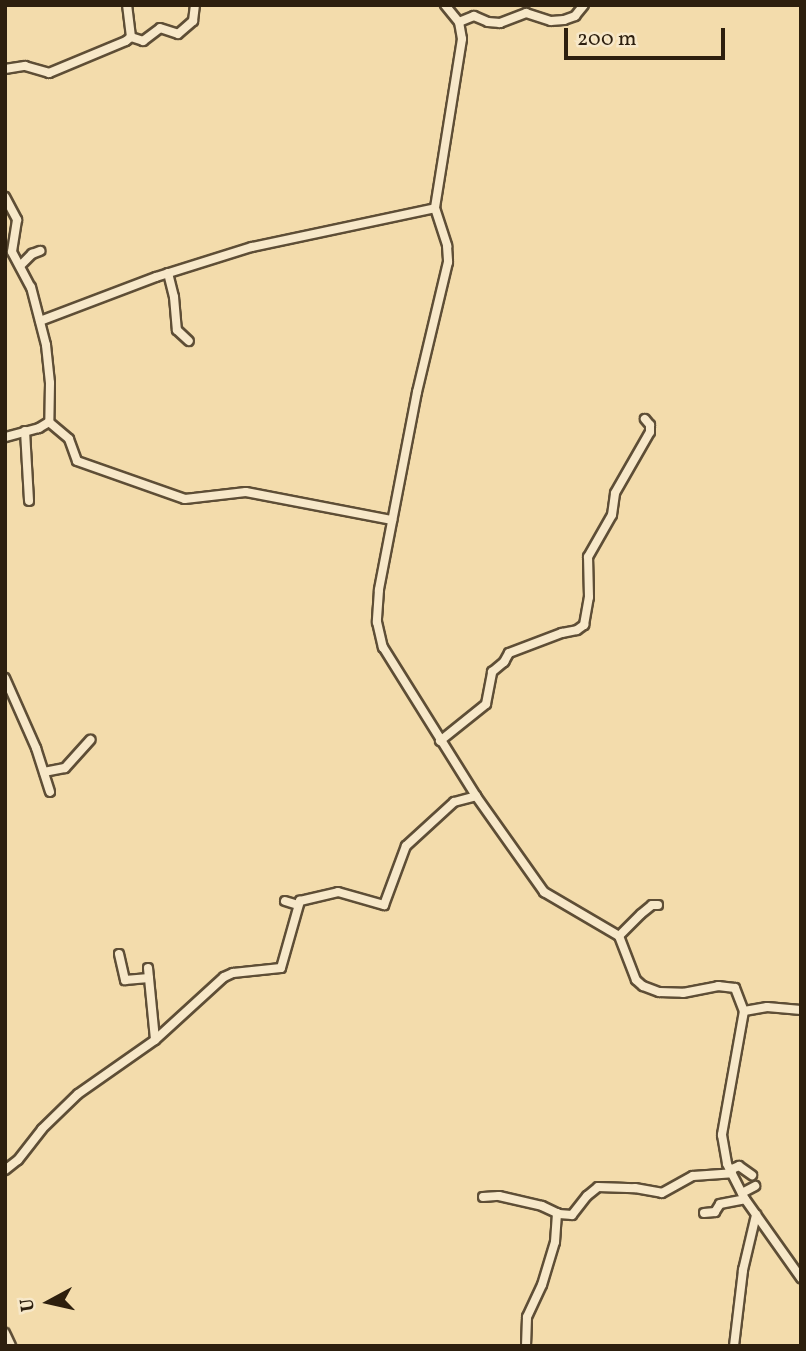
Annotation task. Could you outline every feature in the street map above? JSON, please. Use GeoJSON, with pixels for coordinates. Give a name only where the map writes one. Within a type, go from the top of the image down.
{"type":"FeatureCollection","features":[{"type":"Feature","properties":{"kind":"street"},"geometry":{"type":"LineString","coordinates":[[127,5],[134,39]]}},
{"type":"Feature","properties":{"kind":"street"},"geometry":{"type":"LineString","coordinates":[[5,68],[24,66],[49,73],[134,39],[145,40],[158,28],[179,33],[192,21],[195,5]]}},
{"type":"Feature","properties":{"kind":"street"},"geometry":{"type":"LineString","coordinates":[[444,5],[459,22],[459,66],[448,114],[446,150],[435,208],[448,253],[448,262],[417,392],[379,590],[377,622],[383,647],[476,796],[544,892],[619,936],[636,979],[646,987],[659,992],[683,993],[729,986],[738,991],[744,1011],[722,1135],[723,1150],[743,1196],[801,1278]]}},
{"type":"Feature","properties":{"kind":"street"},"geometry":{"type":"LineString","coordinates":[[459,22],[474,16],[488,22],[500,23],[526,13],[547,20],[564,20],[575,16],[584,5]]}},
{"type":"Feature","properties":{"kind":"street"},"geometry":{"type":"LineString","coordinates":[[5,197],[18,220],[12,252],[20,265],[40,321],[50,383],[49,422]]}},
{"type":"Feature","properties":{"kind":"street"},"geometry":{"type":"LineString","coordinates":[[40,321],[168,273],[252,247],[435,208]]}},
{"type":"Feature","properties":{"kind":"street"},"geometry":{"type":"LineString","coordinates":[[20,265],[32,254],[40,251]]}},
{"type":"Feature","properties":{"kind":"street"},"geometry":{"type":"LineString","coordinates":[[168,273],[174,297],[177,330],[189,341]]}},
{"type":"Feature","properties":{"kind":"street"},"geometry":{"type":"LineString","coordinates":[[440,741],[486,704],[492,671],[504,662],[509,653],[562,633],[578,630],[584,625],[589,597],[588,557],[612,515],[615,493],[650,432],[650,425],[645,419]]}},
{"type":"Feature","properties":{"kind":"street"},"geometry":{"type":"LineString","coordinates":[[49,422],[69,439],[77,461],[185,499],[246,492],[392,520]]}},
{"type":"Feature","properties":{"kind":"street"},"geometry":{"type":"LineString","coordinates":[[5,437],[49,422]]}},
{"type":"Feature","properties":{"kind":"street"},"geometry":{"type":"LineString","coordinates":[[25,431],[29,501]]}},
{"type":"Feature","properties":{"kind":"street"},"geometry":{"type":"LineString","coordinates":[[5,678],[50,792]]}},
{"type":"Feature","properties":{"kind":"street"},"geometry":{"type":"LineString","coordinates":[[44,772],[65,768],[90,740]]}},
{"type":"Feature","properties":{"kind":"street"},"geometry":{"type":"LineString","coordinates":[[5,1170],[78,1094],[155,1040],[228,974],[281,968],[298,905],[303,899],[338,892],[384,905],[406,846],[454,802],[476,796]]}},
{"type":"Feature","properties":{"kind":"street"},"geometry":{"type":"LineString","coordinates":[[285,901],[298,905]]}},
{"type":"Feature","properties":{"kind":"street"},"geometry":{"type":"LineString","coordinates":[[619,936],[652,905],[658,905]]}},
{"type":"Feature","properties":{"kind":"street"},"geometry":{"type":"LineString","coordinates":[[119,954],[125,980],[149,978]]}},
{"type":"Feature","properties":{"kind":"street"},"geometry":{"type":"LineString","coordinates":[[148,968],[155,1040]]}},
{"type":"Feature","properties":{"kind":"street"},"geometry":{"type":"LineString","coordinates":[[744,1011],[767,1007],[801,1010]]}},
{"type":"Feature","properties":{"kind":"street"},"geometry":{"type":"LineString","coordinates":[[483,1197],[499,1196],[542,1206],[557,1213],[574,1214],[587,1196],[598,1187],[635,1188],[662,1193],[693,1176],[731,1171],[739,1166],[752,1175]]}},
{"type":"Feature","properties":{"kind":"street"},"geometry":{"type":"LineString","coordinates":[[704,1213],[715,1212],[720,1205],[743,1196],[755,1186]]}},
{"type":"Feature","properties":{"kind":"street"},"geometry":{"type":"LineString","coordinates":[[526,1346],[527,1315],[542,1285],[555,1242],[557,1213]]}},
{"type":"Feature","properties":{"kind":"street"},"geometry":{"type":"LineString","coordinates":[[734,1346],[747,1248],[756,1215]]}},
{"type":"Feature","properties":{"kind":"street"},"geometry":{"type":"LineString","coordinates":[[5,1333],[11,1346]]}}]}
